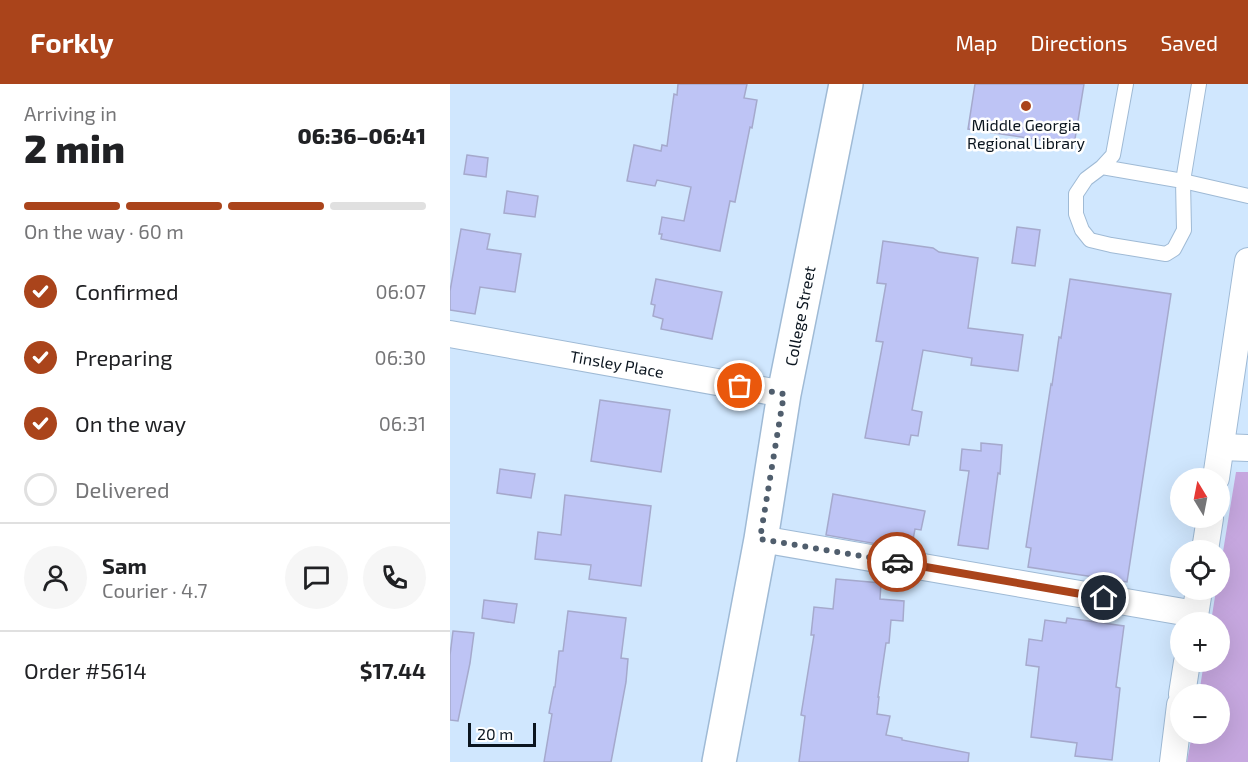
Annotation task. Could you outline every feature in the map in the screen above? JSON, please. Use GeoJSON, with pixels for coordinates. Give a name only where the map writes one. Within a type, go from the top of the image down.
{"type":"FeatureCollection","features":[{"type":"Feature","properties":{"kind":"main road","name":"College Street"},"geometry":{"type":"LineString","coordinates":[[719,762],[784,394],[846,84]]}},
{"type":"Feature","properties":{"kind":"street"},"geometry":{"type":"LineString","coordinates":[[1218,468],[1248,261]]}},
{"type":"Feature","properties":{"kind":"street","name":"Tinsley Place"},"geometry":{"type":"LineString","coordinates":[[450,334],[784,394]]}},
{"type":"Feature","properties":{"kind":"street"},"geometry":{"type":"LineString","coordinates":[[1221,447],[1248,448]]}},
{"type":"Feature","properties":{"kind":"street"},"geometry":{"type":"LineString","coordinates":[[760,539],[1196,609]]}},
{"type":"Feature","properties":{"kind":"street"},"geometry":{"type":"LineString","coordinates":[[1173,762],[1175,744]]}},
{"type":"Feature","properties":{"kind":"lane"},"geometry":{"type":"LineString","coordinates":[[1126,84],[1113,155],[1102,167],[1086,178],[1076,194],[1076,214],[1082,230],[1090,240],[1166,254],[1174,249],[1184,230],[1183,182],[1199,84]]}},
{"type":"Feature","properties":{"kind":"lane"},"geometry":{"type":"LineString","coordinates":[[1102,167],[1248,196]]}},
{"type":"Feature","properties":{"kind":"shaded area"},"geometry":{"type":"Polygon","coordinates":[[[1236,472],[1248,472],[1248,762],[1187,762],[1190,744],[1230,744],[1230,684],[1201,684],[1202,672],[1230,672],[1230,612],[1213,612],[1214,600],[1230,600],[1230,540],[1225,540],[1227,528],[1230,528],[1230,509],[1236,472]]]}},
{"type":"Feature","properties":{"kind":"building"},"geometry":{"type":"Polygon","coordinates":[[[678,84],[747,84],[744,98],[757,100],[735,202],[730,201],[720,251],[661,239],[662,234],[659,234],[662,217],[684,221],[691,187],[657,180],[655,186],[627,181],[634,145],[661,151],[662,145],[667,146],[674,94],[677,95],[678,84]]]}},
{"type":"Feature","properties":{"kind":"building","name":"Middle Georgia Regional Library"},"geometry":{"type":"Polygon","coordinates":[[[975,84],[1084,84],[1074,145],[968,129],[975,84]]]}},
{"type":"Feature","properties":{"kind":"building"},"geometry":{"type":"Polygon","coordinates":[[[467,155],[488,158],[486,177],[464,174],[467,155]]]}},
{"type":"Feature","properties":{"kind":"building"},"geometry":{"type":"Polygon","coordinates":[[[507,191],[538,196],[535,217],[504,213],[507,191]]]}},
{"type":"Feature","properties":{"kind":"building"},"geometry":{"type":"Polygon","coordinates":[[[1017,227],[1040,230],[1035,266],[1012,263],[1017,227]]]}},
{"type":"Feature","properties":{"kind":"building"},"geometry":{"type":"Polygon","coordinates":[[[461,229],[490,234],[487,249],[521,254],[515,292],[480,287],[475,314],[450,310],[450,291],[461,229]]]}},
{"type":"Feature","properties":{"kind":"building"},"geometry":{"type":"Polygon","coordinates":[[[883,241],[933,248],[939,252],[978,258],[968,328],[1023,335],[1018,371],[971,365],[972,358],[923,350],[912,410],[922,412],[918,436],[911,435],[909,445],[865,438],[883,342],[876,341],[886,284],[877,283],[883,241]]]}},
{"type":"Feature","properties":{"kind":"building"},"geometry":{"type":"Polygon","coordinates":[[[656,279],[722,292],[712,339],[661,329],[663,319],[653,316],[655,305],[651,304],[656,279]]]}},
{"type":"Feature","properties":{"kind":"building"},"geometry":{"type":"Polygon","coordinates":[[[1070,279],[1171,294],[1127,582],[1028,567],[1031,548],[1026,547],[1070,279]]]}},
{"type":"Feature","properties":{"kind":"building"},"geometry":{"type":"Polygon","coordinates":[[[600,400],[670,410],[661,472],[591,461],[600,400]]]}},
{"type":"Feature","properties":{"kind":"building"},"geometry":{"type":"Polygon","coordinates":[[[981,443],[1002,445],[1000,474],[998,473],[988,549],[958,545],[969,471],[960,470],[962,449],[981,451],[981,443]]]}},
{"type":"Feature","properties":{"kind":"building"},"geometry":{"type":"Polygon","coordinates":[[[500,469],[535,474],[531,498],[497,493],[500,469]]]}},
{"type":"Feature","properties":{"kind":"building"},"geometry":{"type":"Polygon","coordinates":[[[833,494],[925,511],[921,530],[915,529],[911,550],[826,535],[833,494]]]}},
{"type":"Feature","properties":{"kind":"building"},"geometry":{"type":"Polygon","coordinates":[[[565,495],[651,506],[641,586],[589,579],[591,565],[535,559],[538,532],[561,535],[565,495]]]}},
{"type":"Feature","properties":{"kind":"building"},"geometry":{"type":"Polygon","coordinates":[[[836,579],[881,583],[880,599],[904,601],[903,621],[891,620],[889,643],[886,643],[878,697],[877,714],[890,716],[886,735],[969,753],[968,762],[799,762],[805,716],[801,715],[814,635],[811,635],[814,607],[833,609],[836,579]]]}},
{"type":"Feature","properties":{"kind":"building"},"geometry":{"type":"Polygon","coordinates":[[[484,600],[517,604],[514,623],[482,618],[484,600]]]}},
{"type":"Feature","properties":{"kind":"building"},"geometry":{"type":"Polygon","coordinates":[[[568,611],[626,618],[621,658],[628,659],[626,682],[611,762],[544,762],[552,714],[549,713],[559,651],[563,651],[568,611]]]}},
{"type":"Feature","properties":{"kind":"building"},"geometry":{"type":"Polygon","coordinates":[[[1067,618],[1124,626],[1116,687],[1120,688],[1112,760],[1075,756],[1077,743],[1031,737],[1039,667],[1026,665],[1029,639],[1042,641],[1045,620],[1066,623],[1067,618]]]}},
{"type":"Feature","properties":{"kind":"building"},"geometry":{"type":"Polygon","coordinates":[[[453,631],[474,633],[458,721],[450,720],[450,655],[453,631]]]}},
{"type":"Feature","properties":{"kind":"way so far"},"geometry":{"type":"LineString","coordinates":[[740,386],[784,394],[760,539],[897,562]]}},
{"type":"Feature","properties":{"kind":"place","name":"Middle Georgia Regional Library"},"geometry":{"type":"Point","coordinates":[1026,106]}},
{"type":"Feature","properties":{"kind":"route"},"geometry":{"type":"LineString","coordinates":[[897,562],[1104,598]]}}]}
